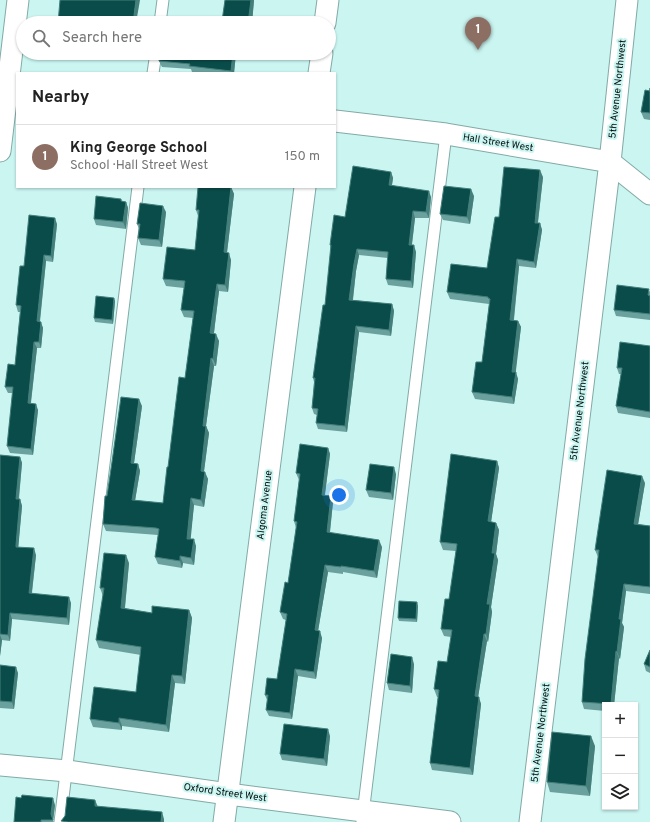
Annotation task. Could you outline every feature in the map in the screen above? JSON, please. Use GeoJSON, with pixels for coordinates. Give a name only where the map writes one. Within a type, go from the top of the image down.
{"type":"FeatureCollection","features":[{"type":"Feature","properties":{"kind":"street"},"geometry":{"type":"LineString","coordinates":[[16,16],[18,0]]}},
{"type":"Feature","properties":{"kind":"street"},"geometry":{"type":"LineString","coordinates":[[327,16],[328,0]]}},
{"type":"Feature","properties":{"kind":"street","name":"5th Avenue Northwest"},"geometry":{"type":"LineString","coordinates":[[530,822],[610,162],[627,0]]}},
{"type":"Feature","properties":{"kind":"street"},"geometry":{"type":"LineString","coordinates":[[0,151],[16,17]]}},
{"type":"Feature","properties":{"kind":"street"},"geometry":{"type":"LineString","coordinates":[[319,72],[321,60]]}},
{"type":"Feature","properties":{"kind":"street","name":"Hall Street West"},"geometry":{"type":"LineString","coordinates":[[336,122],[446,134],[610,162],[650,194]]}},
{"type":"Feature","properties":{"kind":"street","name":"Algoma Avenue"},"geometry":{"type":"LineString","coordinates":[[224,822],[305,188]]}},
{"type":"Feature","properties":{"kind":"street","name":"Oxford Street West"},"geometry":{"type":"LineString","coordinates":[[0,765],[67,771],[228,794],[362,817],[450,822]]}},
{"type":"Feature","properties":{"kind":"lane"},"geometry":{"type":"LineString","coordinates":[[161,16],[163,0]]}},
{"type":"Feature","properties":{"kind":"lane"},"geometry":{"type":"LineString","coordinates":[[153,72],[155,60]]}},
{"type":"Feature","properties":{"kind":"lane"},"geometry":{"type":"LineString","coordinates":[[362,817],[446,134]]}},
{"type":"Feature","properties":{"kind":"lane"},"geometry":{"type":"LineString","coordinates":[[60,822],[138,188]]}},
{"type":"Feature","properties":{"kind":"building"},"geometry":{"type":"Polygon","coordinates":[[[60,0],[136,0],[134,16],[59,16],[60,0]]]}},
{"type":"Feature","properties":{"kind":"building"},"geometry":{"type":"Polygon","coordinates":[[[225,0],[251,0],[249,16],[223,16],[225,0]]]}},
{"type":"Feature","properties":{"kind":"building"},"geometry":{"type":"Polygon","coordinates":[[[232,60],[231,71],[189,66],[190,64],[159,61],[232,60]]]}},
{"type":"Feature","properties":{"kind":"building"},"geometry":{"type":"Polygon","coordinates":[[[645,90],[650,91],[650,113],[641,112],[645,90]]]}},
{"type":"Feature","properties":{"kind":"building"},"geometry":{"type":"Polygon","coordinates":[[[353,166],[391,172],[389,185],[429,191],[426,212],[413,211],[409,245],[414,245],[411,281],[386,279],[388,252],[357,249],[349,300],[392,304],[389,330],[356,326],[345,426],[316,423],[318,409],[312,408],[315,378],[313,378],[323,305],[325,305],[334,215],[345,217],[353,166]]]}},
{"type":"Feature","properties":{"kind":"building"},"geometry":{"type":"Polygon","coordinates":[[[504,167],[540,170],[535,223],[540,223],[534,262],[517,259],[510,320],[518,321],[512,372],[516,372],[512,397],[472,392],[476,362],[482,362],[490,299],[488,297],[447,292],[451,264],[487,268],[495,217],[499,217],[504,167]]]}},
{"type":"Feature","properties":{"kind":"building"},"geometry":{"type":"Polygon","coordinates":[[[444,186],[471,189],[467,217],[440,214],[444,186]]]}},
{"type":"Feature","properties":{"kind":"building"},"geometry":{"type":"Polygon","coordinates":[[[198,188],[231,188],[224,252],[229,253],[225,285],[217,284],[210,333],[216,334],[213,359],[211,358],[203,426],[206,426],[201,471],[205,472],[201,500],[191,498],[187,539],[194,539],[191,558],[180,556],[180,561],[155,557],[159,529],[103,524],[105,496],[107,496],[121,397],[139,399],[131,463],[138,464],[132,500],[163,503],[179,377],[185,378],[194,311],[181,310],[185,281],[163,279],[167,247],[195,250],[199,210],[196,210],[198,188]]]}},
{"type":"Feature","properties":{"kind":"building"},"geometry":{"type":"Polygon","coordinates":[[[96,196],[121,199],[121,201],[126,202],[123,222],[94,219],[96,196]]]}},
{"type":"Feature","properties":{"kind":"building"},"geometry":{"type":"Polygon","coordinates":[[[140,203],[163,206],[159,240],[138,238],[140,224],[137,224],[140,203]]]}},
{"type":"Feature","properties":{"kind":"building"},"geometry":{"type":"Polygon","coordinates":[[[29,215],[55,218],[51,256],[44,255],[37,321],[41,322],[39,342],[34,342],[28,403],[36,404],[31,449],[7,446],[13,387],[5,387],[8,364],[15,365],[21,306],[16,305],[20,266],[24,266],[29,215]]]}},
{"type":"Feature","properties":{"kind":"building"},"geometry":{"type":"Polygon","coordinates":[[[617,285],[649,289],[648,295],[650,296],[650,314],[614,310],[617,285]]]}},
{"type":"Feature","properties":{"kind":"building"},"geometry":{"type":"Polygon","coordinates":[[[96,296],[114,298],[112,320],[94,318],[96,296]]]}},
{"type":"Feature","properties":{"kind":"building"},"geometry":{"type":"Polygon","coordinates":[[[620,342],[650,346],[650,412],[616,406],[622,368],[617,368],[620,342]]]}},
{"type":"Feature","properties":{"kind":"building"},"geometry":{"type":"Polygon","coordinates":[[[300,444],[328,448],[322,495],[331,496],[327,532],[379,540],[374,571],[325,565],[315,630],[320,631],[314,672],[295,669],[290,713],[266,710],[268,695],[265,695],[267,678],[277,679],[287,614],[280,612],[285,582],[288,583],[297,522],[294,521],[300,474],[296,473],[300,444]]]}},
{"type":"Feature","properties":{"kind":"building"},"geometry":{"type":"Polygon","coordinates":[[[451,454],[497,461],[488,521],[496,523],[492,553],[495,553],[487,604],[490,604],[486,634],[484,634],[475,696],[479,697],[470,768],[430,763],[439,690],[434,689],[438,661],[447,662],[452,630],[441,629],[445,599],[449,599],[457,544],[440,542],[451,454]]]}},
{"type":"Feature","properties":{"kind":"building"},"geometry":{"type":"Polygon","coordinates":[[[0,455],[20,457],[16,499],[20,499],[16,547],[34,548],[29,593],[69,597],[67,618],[10,613],[8,635],[0,634],[0,455]]]}},
{"type":"Feature","properties":{"kind":"building"},"geometry":{"type":"Polygon","coordinates":[[[370,464],[394,467],[391,493],[366,490],[370,464]]]}},
{"type":"Feature","properties":{"kind":"building"},"geometry":{"type":"Polygon","coordinates":[[[607,470],[642,476],[634,524],[650,526],[650,587],[624,584],[611,702],[602,702],[602,703],[582,702],[585,659],[599,550],[595,550],[607,470]]]}},
{"type":"Feature","properties":{"kind":"building"},"geometry":{"type":"Polygon","coordinates":[[[104,553],[126,555],[121,608],[152,613],[152,606],[189,610],[182,676],[172,675],[166,725],[119,718],[119,723],[90,719],[94,687],[136,692],[141,647],[96,640],[104,588],[100,588],[104,553]]]}},
{"type":"Feature","properties":{"kind":"building"},"geometry":{"type":"Polygon","coordinates":[[[399,601],[417,602],[416,619],[398,618],[399,601]]]}},
{"type":"Feature","properties":{"kind":"building"},"geometry":{"type":"Polygon","coordinates":[[[650,650],[650,667],[644,664],[650,650]]]}},
{"type":"Feature","properties":{"kind":"building"},"geometry":{"type":"Polygon","coordinates":[[[391,654],[412,657],[410,686],[387,683],[391,654]]]}},
{"type":"Feature","properties":{"kind":"building"},"geometry":{"type":"Polygon","coordinates":[[[0,665],[16,667],[12,702],[0,701],[0,665]]]}},
{"type":"Feature","properties":{"kind":"building"},"geometry":{"type":"Polygon","coordinates":[[[284,724],[328,729],[324,759],[280,754],[284,724]]]}},
{"type":"Feature","properties":{"kind":"building"},"geometry":{"type":"Polygon","coordinates":[[[552,732],[591,736],[586,786],[547,782],[552,732]]]}},
{"type":"Feature","properties":{"kind":"building"},"geometry":{"type":"Polygon","coordinates":[[[22,795],[53,798],[51,814],[53,820],[41,820],[41,822],[14,822],[16,797],[21,798],[22,795]]]}},
{"type":"Feature","properties":{"kind":"building"},"geometry":{"type":"Polygon","coordinates":[[[67,797],[95,800],[95,806],[162,812],[161,822],[61,821],[65,816],[67,797]]]}},
{"type":"Feature","properties":{"kind":"place","name":"King George School"},"geometry":{"type":"Point","coordinates":[478,50]}}]}
